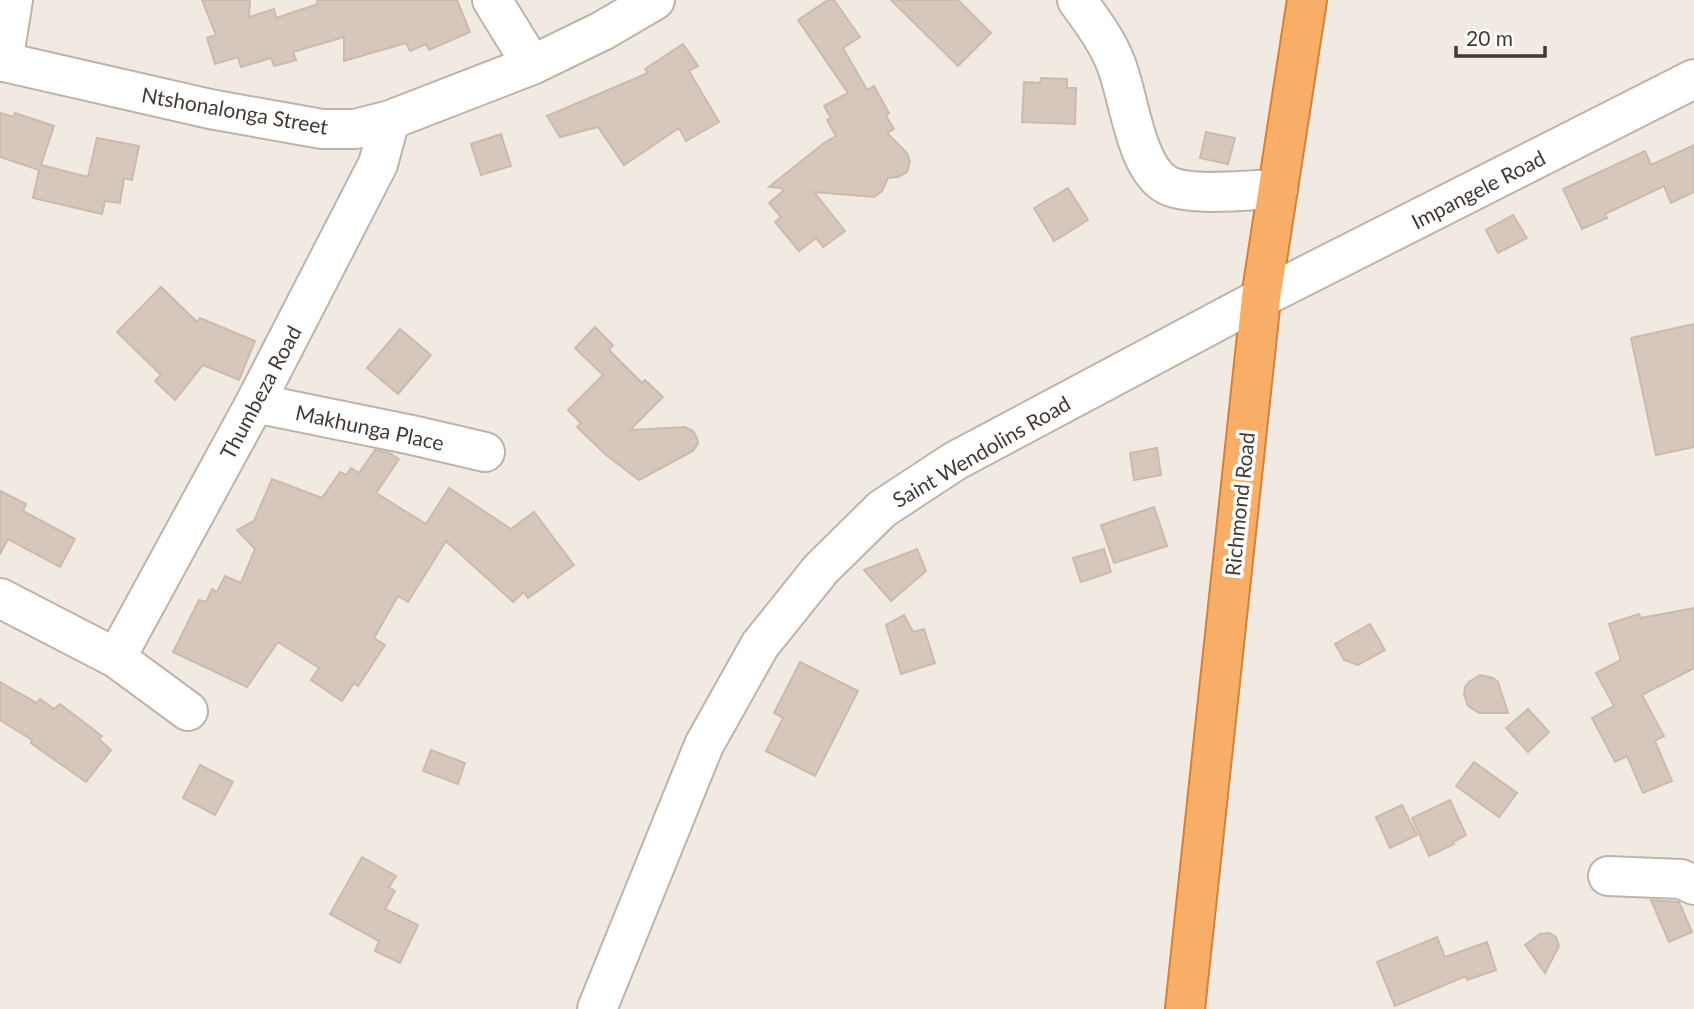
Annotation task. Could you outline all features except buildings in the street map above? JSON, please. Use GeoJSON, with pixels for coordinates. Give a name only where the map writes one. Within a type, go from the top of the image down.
{"type":"FeatureCollection","features":[{"type":"Feature","properties":{"kind":"highway","name":"Richmond Road"},"geometry":{"type":"LineString","coordinates":[[1185,1009],[1261,298],[1307,0]]}},
{"type":"Feature","properties":{"kind":"street"},"geometry":{"type":"LineString","coordinates":[[1,62],[13,0]]}},
{"type":"Feature","properties":{"kind":"street"},"geometry":{"type":"LineString","coordinates":[[492,0],[532,65]]}},
{"type":"Feature","properties":{"kind":"street","name":"Ntshonalonga Street"},"geometry":{"type":"LineString","coordinates":[[1,62],[210,108],[322,129],[355,129],[390,120],[532,65],[602,32],[655,0]]}},
{"type":"Feature","properties":{"kind":"street"},"geometry":{"type":"LineString","coordinates":[[1077,0],[1116,62],[1141,149],[1152,170],[1165,184],[1186,191],[1278,189]]}},
{"type":"Feature","properties":{"kind":"street","name":"Impangele Road"},"geometry":{"type":"LineString","coordinates":[[1261,298],[1694,79]]}},
{"type":"Feature","properties":{"kind":"street","name":"Thumbeza Road"},"geometry":{"type":"LineString","coordinates":[[116,658],[255,403],[377,164],[390,120]]}},
{"type":"Feature","properties":{"kind":"street","name":"Saint Wendolins Road"},"geometry":{"type":"LineString","coordinates":[[597,1009],[704,745],[760,645],[821,569],[882,509],[956,461],[1261,298]]}},
{"type":"Feature","properties":{"kind":"street","name":"Makhunga Place"},"geometry":{"type":"LineString","coordinates":[[255,403],[485,452]]}},
{"type":"Feature","properties":{"kind":"street"},"geometry":{"type":"LineString","coordinates":[[0,598],[116,658],[187,712]]}},
{"type":"Feature","properties":{"kind":"street"},"geometry":{"type":"LineString","coordinates":[[1608,876],[1681,879],[1694,885]]}}]}
